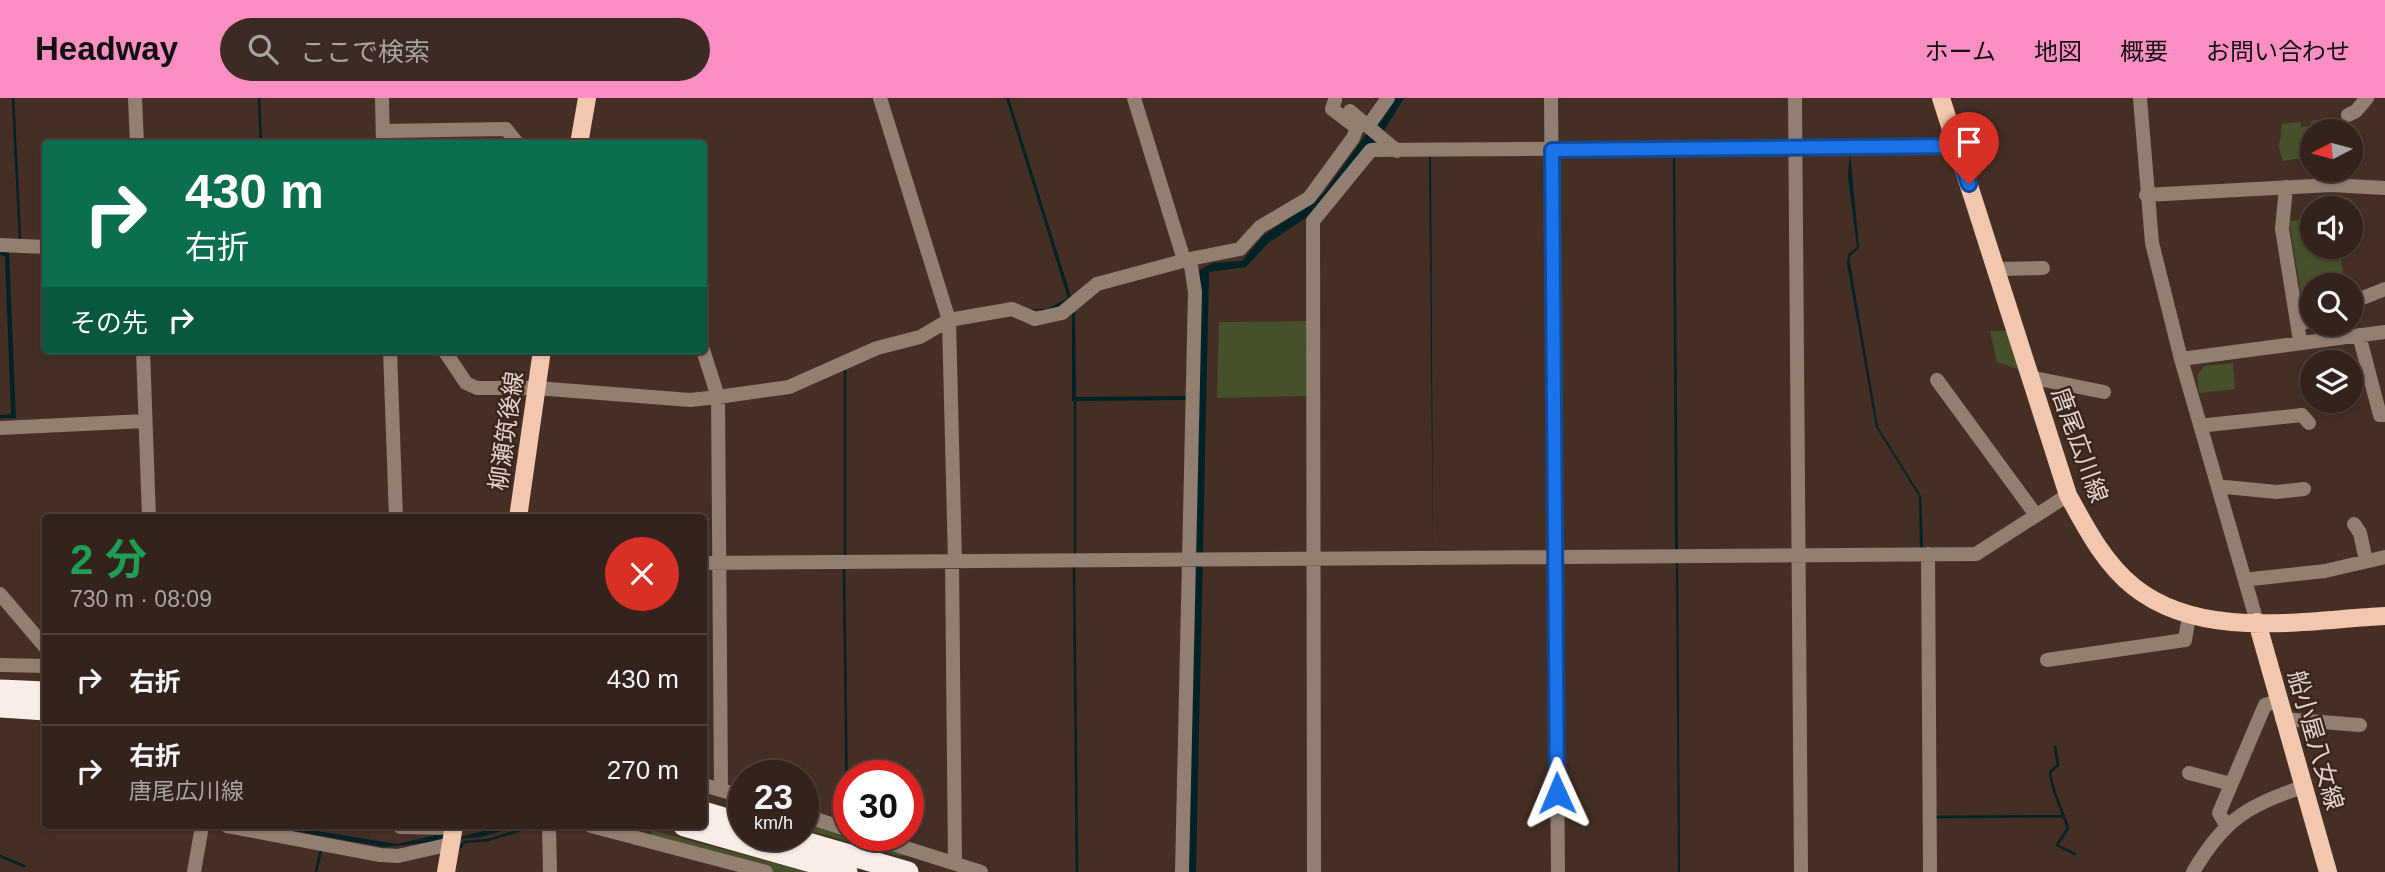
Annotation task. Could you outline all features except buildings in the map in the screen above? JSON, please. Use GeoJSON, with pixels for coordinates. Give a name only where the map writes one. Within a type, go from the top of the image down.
{"type":"FeatureCollection","features":[{"type":"Feature","properties":{"kind":"highway"},"geometry":{"type":"LineString","coordinates":[[0,690],[42,692]]}},
{"type":"Feature","properties":{"kind":"highway"},"geometry":{"type":"LineString","coordinates":[[0,708],[42,710]]}},
{"type":"Feature","properties":{"kind":"highway"},"geometry":{"type":"LineString","coordinates":[[707,813],[728,819]]}},
{"type":"Feature","properties":{"kind":"highway"},"geometry":{"type":"LineString","coordinates":[[695,829],[847,872]]}},
{"type":"Feature","properties":{"kind":"highway"},"geometry":{"type":"LineString","coordinates":[[819,843],[911,862]]}},
{"type":"Feature","properties":{"kind":"main road"},"geometry":{"type":"LineString","coordinates":[[580,140],[587,98]]}},
{"type":"Feature","properties":{"kind":"main road","name":"唐尾広川線"},"geometry":{"type":"LineString","coordinates":[[1941,98],[2068,495],[2090,535],[2133,587],[2189,615],[2258,622],[2385,616]]}},
{"type":"Feature","properties":{"kind":"main road","name":"柳瀬筑後線"},"geometry":{"type":"LineString","coordinates":[[519,514],[541,354]]}},
{"type":"Feature","properties":{"kind":"main road","name":"船小屋八女線"},"geometry":{"type":"LineString","coordinates":[[2258,622],[2280,710],[2328,872]]}},
{"type":"Feature","properties":{"kind":"main road"},"geometry":{"type":"LineString","coordinates":[[446,872],[453,833]]}},
{"type":"Feature","properties":{"kind":"street"},"geometry":{"type":"LineString","coordinates":[[135,98],[136,140]]}},
{"type":"Feature","properties":{"kind":"street"},"geometry":{"type":"LineString","coordinates":[[382,98],[383,137],[506,129],[515,140]]}},
{"type":"Feature","properties":{"kind":"street"},"geometry":{"type":"LineString","coordinates":[[880,98],[949,320],[955,863]]}},
{"type":"Feature","properties":{"kind":"street"},"geometry":{"type":"LineString","coordinates":[[1134,98],[1187,259],[1195,292],[1182,872]]}},
{"type":"Feature","properties":{"kind":"street"},"geometry":{"type":"LineString","coordinates":[[1369,125],[1388,98]]}},
{"type":"Feature","properties":{"kind":"street"},"geometry":{"type":"LineString","coordinates":[[1551,98],[1558,872]]}},
{"type":"Feature","properties":{"kind":"street"},"geometry":{"type":"LineString","coordinates":[[1795,98],[1801,872]]}},
{"type":"Feature","properties":{"kind":"street"},"geometry":{"type":"LineString","coordinates":[[2140,98],[2152,243],[2181,359],[2258,622]]}},
{"type":"Feature","properties":{"kind":"street"},"geometry":{"type":"LineString","coordinates":[[2348,115],[2356,111],[2367,98]]}},
{"type":"Feature","properties":{"kind":"street"},"geometry":{"type":"LineString","coordinates":[[447,354],[466,383],[477,388],[536,388],[690,400],[789,387],[877,348],[920,337],[949,320],[1012,309],[1035,319],[1062,313],[1097,284],[1187,259],[1240,249],[1260,227],[1309,198],[1353,138],[1357,128],[1332,109],[1333,99]]}},
{"type":"Feature","properties":{"kind":"street"},"geometry":{"type":"LineString","coordinates":[[1333,99],[1369,125],[1396,151]]}},
{"type":"Feature","properties":{"kind":"street"},"geometry":{"type":"LineString","coordinates":[[1314,872],[1313,221],[1371,150],[1956,146]]}},
{"type":"Feature","properties":{"kind":"street"},"geometry":{"type":"LineString","coordinates":[[2146,195],[2331,185],[2385,188]]}},
{"type":"Feature","properties":{"kind":"street"},"geometry":{"type":"LineString","coordinates":[[2286,187],[2282,229],[2300,302]]}},
{"type":"Feature","properties":{"kind":"street"},"geometry":{"type":"LineString","coordinates":[[0,245],[42,247]]}},
{"type":"Feature","properties":{"kind":"street"},"geometry":{"type":"LineString","coordinates":[[1995,269],[2043,268]]}},
{"type":"Feature","properties":{"kind":"street"},"geometry":{"type":"LineString","coordinates":[[2363,298],[2385,289]]}},
{"type":"Feature","properties":{"kind":"street"},"geometry":{"type":"LineString","coordinates":[[2363,335],[2385,332]]}},
{"type":"Feature","properties":{"kind":"street"},"geometry":{"type":"LineString","coordinates":[[2300,341],[2301,336]]}},
{"type":"Feature","properties":{"kind":"street"},"geometry":{"type":"LineString","coordinates":[[2181,359],[2349,336]]}},
{"type":"Feature","properties":{"kind":"street"},"geometry":{"type":"LineString","coordinates":[[2359,336],[2380,415],[2385,415]]}},
{"type":"Feature","properties":{"kind":"street"},"geometry":{"type":"LineString","coordinates":[[143,354],[149,514]]}},
{"type":"Feature","properties":{"kind":"street"},"geometry":{"type":"LineString","coordinates":[[390,354],[397,514]]}},
{"type":"Feature","properties":{"kind":"street"},"geometry":{"type":"LineString","coordinates":[[704,354],[718,397],[721,790]]}},
{"type":"Feature","properties":{"kind":"street"},"geometry":{"type":"LineString","coordinates":[[2029,377],[2104,392]]}},
{"type":"Feature","properties":{"kind":"street"},"geometry":{"type":"LineString","coordinates":[[1937,380],[2036,515]]}},
{"type":"Feature","properties":{"kind":"street"},"geometry":{"type":"LineString","coordinates":[[2207,425],[2293,415],[2302,415],[2309,423]]}},
{"type":"Feature","properties":{"kind":"street"},"geometry":{"type":"LineString","coordinates":[[0,428],[145,421]]}},
{"type":"Feature","properties":{"kind":"street"},"geometry":{"type":"LineString","coordinates":[[2225,486],[2277,492],[2304,489]]}},
{"type":"Feature","properties":{"kind":"street"},"geometry":{"type":"LineString","coordinates":[[707,563],[1976,554],[2068,495]]}},
{"type":"Feature","properties":{"kind":"street"},"geometry":{"type":"LineString","coordinates":[[2354,524],[2360,533],[2366,561]]}},
{"type":"Feature","properties":{"kind":"street"},"geometry":{"type":"LineString","coordinates":[[1928,554],[1930,872]]}},
{"type":"Feature","properties":{"kind":"street"},"geometry":{"type":"LineString","coordinates":[[2252,579],[2325,571],[2385,557]]}},
{"type":"Feature","properties":{"kind":"street"},"geometry":{"type":"LineString","coordinates":[[0,594],[42,643]]}},
{"type":"Feature","properties":{"kind":"street"},"geometry":{"type":"LineString","coordinates":[[2047,660],[2185,640],[2189,615]]}},
{"type":"Feature","properties":{"kind":"street"},"geometry":{"type":"LineString","coordinates":[[0,664],[42,666]]}},
{"type":"Feature","properties":{"kind":"street"},"geometry":{"type":"LineString","coordinates":[[2226,825],[2219,813],[2265,705],[2360,725]]}},
{"type":"Feature","properties":{"kind":"street"},"geometry":{"type":"LineString","coordinates":[[2189,773],[2231,785]]}},
{"type":"Feature","properties":{"kind":"street"},"geometry":{"type":"LineString","coordinates":[[707,786],[728,792]]}},
{"type":"Feature","properties":{"kind":"street"},"geometry":{"type":"LineString","coordinates":[[2193,872],[2226,825],[2273,797],[2303,787]]}},
{"type":"Feature","properties":{"kind":"street"},"geometry":{"type":"LineString","coordinates":[[194,872],[201,829]]}},
{"type":"Feature","properties":{"kind":"street"},"geometry":{"type":"LineString","coordinates":[[243,829],[380,855],[398,856],[453,833]]}},
{"type":"Feature","properties":{"kind":"street"},"geometry":{"type":"LineString","coordinates":[[418,829],[453,833]]}},
{"type":"Feature","properties":{"kind":"street"},"geometry":{"type":"LineString","coordinates":[[549,829],[550,872]]}},
{"type":"Feature","properties":{"kind":"street"},"geometry":{"type":"LineString","coordinates":[[616,829],[641,832],[766,872]]}},
{"type":"Feature","properties":{"kind":"street"},"geometry":{"type":"LineString","coordinates":[[892,851],[911,862],[955,863],[981,872]]}},
{"type":"Feature","properties":{"kind":"green space"},"geometry":{"type":"Polygon","coordinates":[[[2300,122],[2300,159],[2283,161],[2279,148],[2282,124],[2300,122]]]}},
{"type":"Feature","properties":{"kind":"green space"},"geometry":{"type":"Polygon","coordinates":[[[2300,220],[2300,259],[2341,259],[2343,273],[2300,273],[2300,289],[2289,221],[2300,220]]]}},
{"type":"Feature","properties":{"kind":"green space"},"geometry":{"type":"Polygon","coordinates":[[[1307,321],[1307,396],[1217,398],[1219,322],[1307,321]]]}},
{"type":"Feature","properties":{"kind":"green space"},"geometry":{"type":"Polygon","coordinates":[[[1990,331],[2009,331],[2021,370],[1997,362],[1990,331]]]}},
{"type":"Feature","properties":{"kind":"green space"},"geometry":{"type":"Polygon","coordinates":[[[2233,363],[2235,389],[2199,393],[2197,375],[2205,366],[2233,363]]]}},
{"type":"Feature","properties":{"kind":"green space"},"geometry":{"type":"Polygon","coordinates":[[[819,823],[833,828],[833,837],[819,834],[819,823]]]}},
{"type":"Feature","properties":{"kind":"green space"},"geometry":{"type":"Polygon","coordinates":[[[651,830],[808,872],[768,872],[653,840],[651,830]]]}},
{"type":"Feature","properties":{"kind":"green space"},"geometry":{"type":"Polygon","coordinates":[[[881,851],[899,851],[909,855],[899,856],[881,851]]]}},
{"type":"Feature","properties":{"kind":"water"},"geometry":{"type":"Polygon","coordinates":[[[1006,98],[1009,98],[1072,300],[1047,311],[1028,309],[1047,309],[1068,298],[1006,98]]]}},
{"type":"Feature","properties":{"kind":"water"},"geometry":{"type":"Polygon","coordinates":[[[1392,98],[1404,98],[1383,132],[1313,213],[1268,243],[1246,267],[1209,272],[1196,872],[1186,872],[1196,272],[1213,263],[1242,261],[1263,236],[1323,194],[1392,98]]]}},
{"type":"Feature","properties":{"kind":"water"},"geometry":{"type":"Polygon","coordinates":[[[1850,153],[1859,248],[1849,257],[1878,427],[1921,496],[1923,547],[1966,548],[1920,550],[1919,496],[1876,427],[1847,263],[1848,254],[1857,247],[1848,176],[1850,153]]]}},
{"type":"Feature","properties":{"kind":"water"},"geometry":{"type":"Polygon","coordinates":[[[1675,155],[1678,552],[1675,552],[1675,155]]]}},
{"type":"Feature","properties":{"kind":"water"},"geometry":{"type":"Polygon","coordinates":[[[1429,157],[1431,157],[1433,553],[1429,157]]]}},
{"type":"Feature","properties":{"kind":"water"},"geometry":{"type":"Polygon","coordinates":[[[0,250],[9,253],[16,418],[0,418],[0,415],[11,414],[5,256],[0,255],[0,250]]]}},
{"type":"Feature","properties":{"kind":"water"},"geometry":{"type":"Polygon","coordinates":[[[1075,312],[1076,397],[1186,396],[1186,400],[1072,401],[1072,314],[1075,312]]]}},
{"type":"Feature","properties":{"kind":"water"},"geometry":{"type":"Polygon","coordinates":[[[1678,560],[1680,872],[1678,872],[1678,560]]]}},
{"type":"Feature","properties":{"kind":"water"},"geometry":{"type":"Polygon","coordinates":[[[284,829],[304,829],[397,844],[441,834],[463,836],[492,829],[509,829],[481,837],[384,847],[284,829]]]}},
{"type":"Feature","properties":{"kind":"waterway"},"geometry":{"type":"LineString","coordinates":[[13,98],[20,239]]}},
{"type":"Feature","properties":{"kind":"waterway"},"geometry":{"type":"LineString","coordinates":[[259,98],[261,140]]}},
{"type":"Feature","properties":{"kind":"waterway"},"geometry":{"type":"LineString","coordinates":[[845,371],[845,556]]}},
{"type":"Feature","properties":{"kind":"waterway"},"geometry":{"type":"LineString","coordinates":[[1075,400],[1075,554]]}},
{"type":"Feature","properties":{"kind":"waterway"},"geometry":{"type":"LineString","coordinates":[[1074,564],[1077,872]]}},
{"type":"Feature","properties":{"kind":"waterway"},"geometry":{"type":"LineString","coordinates":[[844,566],[846,760]]}},
{"type":"Feature","properties":{"kind":"waterway"},"geometry":{"type":"LineString","coordinates":[[2055,747],[2058,765],[2050,772],[2068,828],[2057,845],[2075,854]]}},
{"type":"Feature","properties":{"kind":"waterway"},"geometry":{"type":"LineString","coordinates":[[1936,817],[2064,816]]}},
{"type":"Feature","properties":{"kind":"waterway"},"geometry":{"type":"LineString","coordinates":[[461,847],[464,842],[488,840],[524,829]]}},
{"type":"Feature","properties":{"kind":"waterway"},"geometry":{"type":"LineString","coordinates":[[316,872],[321,850]]}},
{"type":"Feature","properties":{"kind":"waterway"},"geometry":{"type":"LineString","coordinates":[[0,856],[24,866]]}},
{"type":"Feature","properties":{"kind":"route"},"geometry":{"type":"LineString","coordinates":[[1557,793],[1552,150],[1956,146],[1969,184]]}}]}
